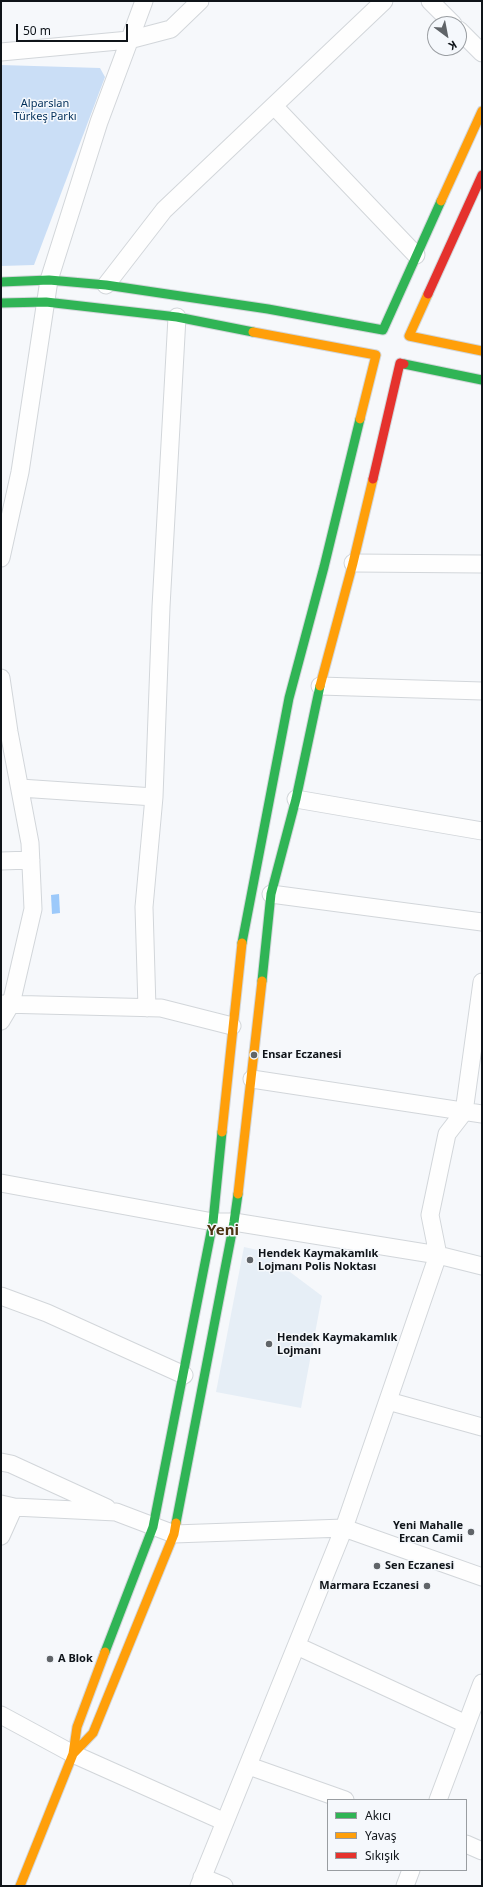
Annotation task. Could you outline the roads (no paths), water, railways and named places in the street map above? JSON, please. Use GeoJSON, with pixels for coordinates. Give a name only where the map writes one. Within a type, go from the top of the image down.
{"type":"FeatureCollection","features":[{"type":"Feature","properties":{"kind":"main road"},"geometry":{"type":"LineString","coordinates":[[20,1886],[73,1754],[77,1727],[152,1527],[184,1376],[213,1222],[232,1026],[243,933],[289,698],[324,567],[376,355],[374,341],[382,330],[482,111]]}},
{"type":"Feature","properties":{"kind":"main road"},"geometry":{"type":"LineString","coordinates":[[73,1754],[93,1733],[174,1534],[234,1222],[252,1079],[271,894],[296,799],[320,686],[353,563],[400,363],[410,352],[409,336],[482,175]]}},
{"type":"Feature","properties":{"kind":"main road"},"geometry":{"type":"LineString","coordinates":[[1,282],[49,280],[106,285],[268,309],[382,330],[397,327],[409,336],[482,351]]}},
{"type":"Feature","properties":{"kind":"main road"},"geometry":{"type":"LineString","coordinates":[[1,303],[46,302],[177,317],[376,355],[386,363],[400,363],[482,380]]}},
{"type":"Feature","properties":{"kind":"street"},"geometry":{"type":"LineString","coordinates":[[2,549],[20,472],[49,280],[99,122],[144,1]]}},
{"type":"Feature","properties":{"kind":"street"},"geometry":{"type":"LineString","coordinates":[[1,52],[129,40],[171,29],[200,1]]}},
{"type":"Feature","properties":{"kind":"street"},"geometry":{"type":"LineString","coordinates":[[106,285],[164,210],[384,1]]}},
{"type":"Feature","properties":{"kind":"street"},"geometry":{"type":"LineString","coordinates":[[430,1],[445,16]]}},
{"type":"Feature","properties":{"kind":"street"},"geometry":{"type":"LineString","coordinates":[[467,38],[482,54]]}},
{"type":"Feature","properties":{"kind":"street"},"geometry":{"type":"LineString","coordinates":[[274,106],[416,255]]}},
{"type":"Feature","properties":{"kind":"street"},"geometry":{"type":"LineString","coordinates":[[147,1008],[144,907],[154,797],[161,607],[177,317]]}},
{"type":"Feature","properties":{"kind":"street"},"geometry":{"type":"LineString","coordinates":[[353,563],[482,564]]}},
{"type":"Feature","properties":{"kind":"street"},"geometry":{"type":"LineString","coordinates":[[1,678],[30,843],[33,909],[1,1022]]}},
{"type":"Feature","properties":{"kind":"street"},"geometry":{"type":"LineString","coordinates":[[320,686],[482,691]]}},
{"type":"Feature","properties":{"kind":"street"},"geometry":{"type":"LineString","coordinates":[[20,788],[154,797]]}},
{"type":"Feature","properties":{"kind":"street"},"geometry":{"type":"LineString","coordinates":[[296,799],[482,831]]}},
{"type":"Feature","properties":{"kind":"street"},"geometry":{"type":"LineString","coordinates":[[1,861],[31,860]]}},
{"type":"Feature","properties":{"kind":"street"},"geometry":{"type":"LineString","coordinates":[[271,894],[482,922]]}},
{"type":"Feature","properties":{"kind":"street"},"geometry":{"type":"LineString","coordinates":[[224,1886],[201,1882],[344,1528],[438,1255],[430,1215],[447,1134],[464,1112],[482,982]]}},
{"type":"Feature","properties":{"kind":"street"},"geometry":{"type":"LineString","coordinates":[[6,1004],[161,1008],[232,1026]]}},
{"type":"Feature","properties":{"kind":"street"},"geometry":{"type":"LineString","coordinates":[[252,1079],[482,1114]]}},
{"type":"Feature","properties":{"kind":"street"},"geometry":{"type":"LineString","coordinates":[[1,1183],[213,1222],[234,1222],[438,1255],[482,1266]]}},
{"type":"Feature","properties":{"kind":"street"},"geometry":{"type":"LineString","coordinates":[[1,1296],[47,1312],[184,1376]]}},
{"type":"Feature","properties":{"kind":"street"},"geometry":{"type":"LineString","coordinates":[[388,1401],[482,1427]]}},
{"type":"Feature","properties":{"kind":"street"},"geometry":{"type":"LineString","coordinates":[[1,1462],[11,1464],[116,1512],[152,1527],[174,1534],[344,1528],[482,1577]]}},
{"type":"Feature","properties":{"kind":"street"},"geometry":{"type":"LineString","coordinates":[[1,1536],[8,1506],[116,1512]]}},
{"type":"Feature","properties":{"kind":"street"},"geometry":{"type":"LineString","coordinates":[[297,1646],[466,1724]]}},
{"type":"Feature","properties":{"kind":"street"},"geometry":{"type":"LineString","coordinates":[[438,1799],[482,1683]]}},
{"type":"Feature","properties":{"kind":"street"},"geometry":{"type":"LineString","coordinates":[[1,1715],[73,1754],[225,1822]]}},
{"type":"Feature","properties":{"kind":"street"},"geometry":{"type":"LineString","coordinates":[[249,1766],[342,1799]]}},
{"type":"Feature","properties":{"kind":"street"},"geometry":{"type":"LineString","coordinates":[[467,1844],[482,1850]]}},
{"type":"Feature","properties":{"kind":"street"},"geometry":{"type":"LineString","coordinates":[[405,1886],[411,1871]]}},
{"type":"Feature","properties":{"kind":"water"},"geometry":{"type":"Polygon","coordinates":[[[59,894],[60,913],[52,914],[51,895],[59,894]]]}},
{"type":"Feature","properties":{"kind":"place","name":"Ensar Eczanesi"},"geometry":{"type":"Point","coordinates":[254,1055]}},
{"type":"Feature","properties":{"kind":"place","name":"Hendek Kaymakamlık Lojmanı Polis Noktası"},"geometry":{"type":"Point","coordinates":[250,1260]}},
{"type":"Feature","properties":{"kind":"place","name":"Hendek Kaymakamlık Lojmanı"},"geometry":{"type":"Point","coordinates":[269,1344]}},
{"type":"Feature","properties":{"kind":"place","name":"Yeni Mahalle Ercan Camii"},"geometry":{"type":"Point","coordinates":[471,1532]}},
{"type":"Feature","properties":{"kind":"place","name":"Sen Eczanesi"},"geometry":{"type":"Point","coordinates":[377,1566]}},
{"type":"Feature","properties":{"kind":"place","name":"Marmara Eczanesi"},"geometry":{"type":"Point","coordinates":[427,1586]}},
{"type":"Feature","properties":{"kind":"place","name":"A Blok"},"geometry":{"type":"Point","coordinates":[50,1659]}},
{"type":"Feature","properties":{"kind":"district","name":"Yeni"},"geometry":{"type":"Point","coordinates":[223,1231]}},
{"type":"Feature","properties":{"kind":"park label","name":"Alparslan Türkeş Parkı"},"geometry":{"type":"Point","coordinates":[45,110]}}]}
